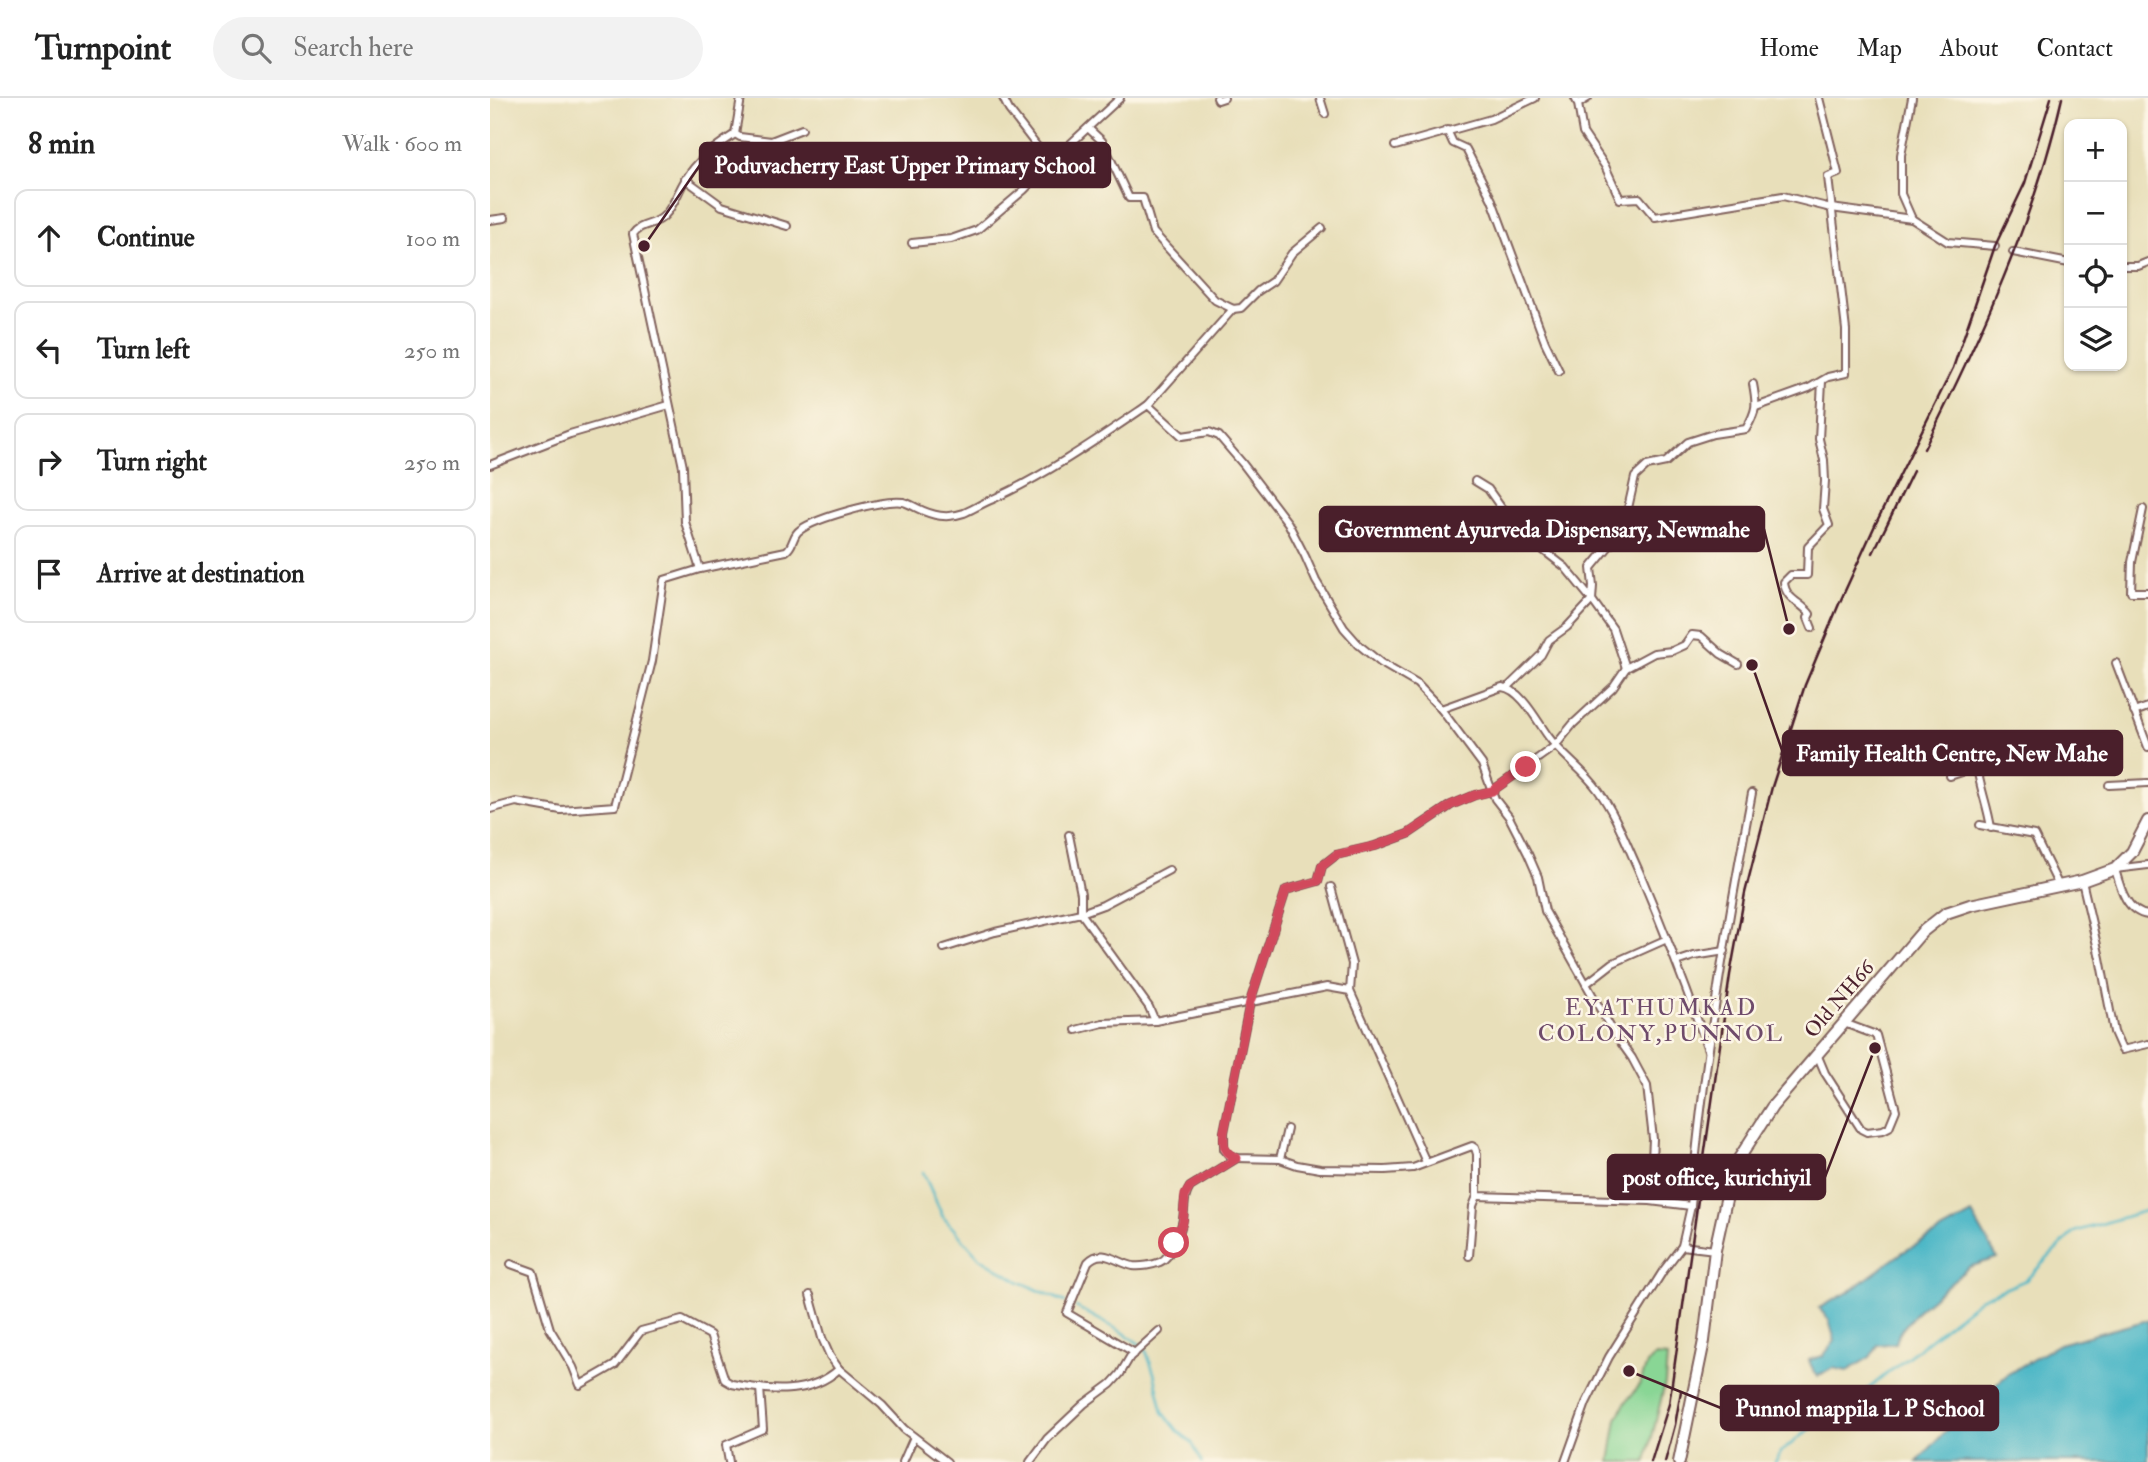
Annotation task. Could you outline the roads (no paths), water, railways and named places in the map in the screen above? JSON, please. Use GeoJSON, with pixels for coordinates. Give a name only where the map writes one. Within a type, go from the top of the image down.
{"type":"FeatureCollection","features":[{"type":"Feature","properties":{"kind":"main road"},"geometry":{"type":"LineString","coordinates":[[2115,869],[2132,852],[2148,821]]}},
{"type":"Feature","properties":{"kind":"main road","name":"Old NH66"},"geometry":{"type":"LineString","coordinates":[[1679,1462],[1704,1341],[1715,1250],[1733,1168],[1772,1107],[1922,932],[1946,913],[1970,905],[2082,881],[2115,869]]}},
{"type":"Feature","properties":{"kind":"street"},"geometry":{"type":"LineString","coordinates":[[700,569],[685,522],[683,467],[633,234],[641,226],[658,221],[666,215],[685,179],[709,150],[735,134],[741,98]]}},
{"type":"Feature","properties":{"kind":"street"},"geometry":{"type":"LineString","coordinates":[[1003,98],[1009,110],[1046,158],[1054,159]]}},
{"type":"Feature","properties":{"kind":"street"},"geometry":{"type":"LineString","coordinates":[[912,243],[951,239],[977,230],[1024,190],[1120,98]]}},
{"type":"Feature","properties":{"kind":"street"},"geometry":{"type":"LineString","coordinates":[[1217,98],[1224,98]]}},
{"type":"Feature","properties":{"kind":"street"},"geometry":{"type":"LineString","coordinates":[[1320,98],[1325,114]]}},
{"type":"Feature","properties":{"kind":"street"},"geometry":{"type":"LineString","coordinates":[[1395,146],[1491,119],[1535,98]]}},
{"type":"Feature","properties":{"kind":"street"},"geometry":{"type":"LineString","coordinates":[[1588,98],[1577,101],[1583,133],[1605,166],[1620,199],[1639,198],[1656,217],[1783,196],[1831,208],[1912,219],[1948,242],[1995,246]]}},
{"type":"Feature","properties":{"kind":"street"},"geometry":{"type":"LineString","coordinates":[[1756,407],[1809,388],[1828,376],[1846,373],[1846,330],[1828,177],[1838,173],[1819,98]]}},
{"type":"Feature","properties":{"kind":"street"},"geometry":{"type":"LineString","coordinates":[[1912,98],[1901,155],[1902,194],[1912,219]]}},
{"type":"Feature","properties":{"kind":"street"},"geometry":{"type":"LineString","coordinates":[[1088,128],[1102,141],[1129,198],[1143,198],[1153,232],[1167,250],[1214,299],[1233,309],[1241,308],[1258,290],[1273,281],[1292,253],[1322,228]]}},
{"type":"Feature","properties":{"kind":"street"},"geometry":{"type":"LineString","coordinates":[[735,134],[740,138],[771,141],[802,129]]}},
{"type":"Feature","properties":{"kind":"street"},"geometry":{"type":"LineString","coordinates":[[1447,130],[1453,143],[1466,149],[1492,200],[1545,342],[1559,371]]}},
{"type":"Feature","properties":{"kind":"street"},"geometry":{"type":"LineString","coordinates":[[685,179],[722,206],[787,226]]}},
{"type":"Feature","properties":{"kind":"street"},"geometry":{"type":"LineString","coordinates":[[490,220],[505,218]]}},
{"type":"Feature","properties":{"kind":"street"},"geometry":{"type":"LineString","coordinates":[[2013,252],[2064,262]]}},
{"type":"Feature","properties":{"kind":"street"},"geometry":{"type":"LineString","coordinates":[[2127,266],[2148,262]]}},
{"type":"Feature","properties":{"kind":"street"},"geometry":{"type":"LineString","coordinates":[[490,809],[516,802],[561,810],[615,806],[652,661],[664,580],[700,569],[786,551],[792,546],[797,532],[825,518],[885,503],[904,502],[931,515],[944,517],[962,514],[1026,484],[1149,405],[1233,309]]}},
{"type":"Feature","properties":{"kind":"street"},"geometry":{"type":"LineString","coordinates":[[1812,628],[1808,618],[1810,614],[1788,595],[1784,582],[1791,575],[1807,575],[1808,547],[1829,525],[1823,509],[1824,460],[1819,439],[1822,381]]}},
{"type":"Feature","properties":{"kind":"street"},"geometry":{"type":"LineString","coordinates":[[1508,687],[1541,655],[1549,640],[1567,627],[1592,600],[1591,568],[1619,534],[1626,517],[1635,477],[1647,466],[1666,461],[1688,442],[1713,434],[1746,429],[1756,412],[1753,384]]}},
{"type":"Feature","properties":{"kind":"street"},"geometry":{"type":"LineString","coordinates":[[490,465],[570,434],[669,405]]}},
{"type":"Feature","properties":{"kind":"street"},"geometry":{"type":"LineString","coordinates":[[1149,405],[1182,436],[1209,432],[1219,436],[1288,523],[1306,555],[1316,581],[1344,628],[1381,663],[1417,684],[1441,709],[1482,764],[1492,791],[1538,877],[1545,911],[1647,1086],[1653,1139],[1650,1201]]}},
{"type":"Feature","properties":{"kind":"street"},"geometry":{"type":"LineString","coordinates":[[1475,481],[1488,489],[1507,516],[1534,543],[1565,567],[1592,600],[1613,629],[1626,668]]}},
{"type":"Feature","properties":{"kind":"street"},"geometry":{"type":"LineString","coordinates":[[2143,509],[2132,562],[2131,592],[2148,592]]}},
{"type":"Feature","properties":{"kind":"street"},"geometry":{"type":"LineString","coordinates":[[1469,1256],[1473,1206],[1478,1196],[1475,1148],[1472,1146],[1413,1168],[1348,1170],[1309,1167],[1280,1159],[1237,1158],[1224,1149],[1224,1132],[1250,1002],[1286,890],[1318,881],[1322,866],[1336,855],[1375,846],[1408,834],[1451,805],[1492,791],[1555,746],[1573,724],[1613,687],[1626,668],[1654,653],[1672,651],[1685,645],[1692,635],[1701,636],[1721,654],[1738,664]]}},
{"type":"Feature","properties":{"kind":"street"},"geometry":{"type":"LineString","coordinates":[[2116,663],[2148,747]]}},
{"type":"Feature","properties":{"kind":"street"},"geometry":{"type":"LineString","coordinates":[[1441,709],[1508,687],[1529,707],[1555,746],[1598,790],[1621,828],[1667,939],[1708,1050]]}},
{"type":"Feature","properties":{"kind":"street"},"geometry":{"type":"LineString","coordinates":[[2134,712],[2148,707]]}},
{"type":"Feature","properties":{"kind":"street"},"geometry":{"type":"LineString","coordinates":[[1950,776],[1977,767],[1991,828]]}},
{"type":"Feature","properties":{"kind":"street"},"geometry":{"type":"LineString","coordinates":[[2109,785],[2148,783]]}},
{"type":"Feature","properties":{"kind":"street"},"geometry":{"type":"LineString","coordinates":[[1565,1462],[1586,1402],[1622,1334],[1682,1246],[1691,1206],[1708,1050],[1752,793]]}},
{"type":"Feature","properties":{"kind":"street"},"geometry":{"type":"LineString","coordinates":[[1980,825],[2034,835],[2059,886]]}},
{"type":"Feature","properties":{"kind":"street"},"geometry":{"type":"LineString","coordinates":[[1069,835],[1081,894],[1081,913],[1149,1007],[1155,1021]]}},
{"type":"Feature","properties":{"kind":"street"},"geometry":{"type":"LineString","coordinates":[[2148,865],[2115,869],[2126,900],[2133,909],[2148,915]]}},
{"type":"Feature","properties":{"kind":"street"},"geometry":{"type":"LineString","coordinates":[[944,948],[995,932],[1081,913],[1103,905],[1169,870]]}},
{"type":"Feature","properties":{"kind":"street"},"geometry":{"type":"LineString","coordinates":[[2082,881],[2114,1032],[2122,1050],[2148,1044]]}},
{"type":"Feature","properties":{"kind":"street"},"geometry":{"type":"LineString","coordinates":[[1331,887],[1352,964],[1350,991],[1426,1162]]}},
{"type":"Feature","properties":{"kind":"street"},"geometry":{"type":"LineString","coordinates":[[1586,984],[1613,963],[1667,939]]}},
{"type":"Feature","properties":{"kind":"street"},"geometry":{"type":"LineString","coordinates":[[1676,962],[1725,951]]}},
{"type":"Feature","properties":{"kind":"street"},"geometry":{"type":"LineString","coordinates":[[1076,1030],[1103,1023],[1155,1021],[1327,987],[1350,991]]}},
{"type":"Feature","properties":{"kind":"street"},"geometry":{"type":"LineString","coordinates":[[1817,1054],[1825,1073],[1861,1129],[1867,1132],[1889,1127],[1896,1110],[1876,1035],[1844,1023]]}},
{"type":"Feature","properties":{"kind":"street"},"geometry":{"type":"LineString","coordinates":[[1280,1159],[1287,1129]]}},
{"type":"Feature","properties":{"kind":"street"},"geometry":{"type":"LineString","coordinates":[[1137,1351],[1068,1313],[1088,1262],[1101,1254],[1134,1266],[1162,1262],[1170,1255],[1183,1222],[1185,1195],[1190,1187],[1237,1158]]}},
{"type":"Feature","properties":{"kind":"street"},"geometry":{"type":"LineString","coordinates":[[1478,1196],[1650,1201],[1691,1206]]}},
{"type":"Feature","properties":{"kind":"street"},"geometry":{"type":"LineString","coordinates":[[1682,1246],[1715,1250]]}},
{"type":"Feature","properties":{"kind":"street"},"geometry":{"type":"LineString","coordinates":[[511,1264],[533,1272],[550,1329],[573,1367],[580,1385],[615,1365],[641,1331],[682,1320],[710,1335],[725,1380],[733,1384],[782,1390],[801,1388],[824,1380],[839,1369]]}},
{"type":"Feature","properties":{"kind":"street"},"geometry":{"type":"LineString","coordinates":[[810,1295],[822,1338],[839,1369],[883,1405],[914,1437],[947,1462]]}},
{"type":"Feature","properties":{"kind":"street"},"geometry":{"type":"LineString","coordinates":[[1030,1462],[1047,1439],[1111,1384],[1137,1351],[1159,1331]]}},
{"type":"Feature","properties":{"kind":"street"},"geometry":{"type":"LineString","coordinates":[[729,1462],[726,1444],[763,1429],[760,1388]]}},
{"type":"Feature","properties":{"kind":"street"},"geometry":{"type":"LineString","coordinates":[[903,1462],[914,1437]]}},
{"type":"Feature","properties":{"kind":"water"},"geometry":{"type":"Polygon","coordinates":[[[1972,1214],[1997,1258],[1969,1267],[1919,1309],[1899,1333],[1896,1343],[1878,1345],[1870,1357],[1847,1371],[1833,1368],[1818,1376],[1814,1373],[1809,1360],[1823,1356],[1835,1341],[1829,1320],[1819,1308],[1847,1293],[1903,1252],[1972,1214]]]}},
{"type":"Feature","properties":{"kind":"water"},"geometry":{"type":"Polygon","coordinates":[[[2148,1320],[2148,1462],[1917,1462],[1959,1417],[2008,1374],[2059,1344],[2148,1320]]]}},
{"type":"Feature","properties":{"kind":"waterway"},"geometry":{"type":"LineString","coordinates":[[923,1172],[943,1217],[979,1257],[1018,1281],[1065,1302]]}},
{"type":"Feature","properties":{"kind":"waterway"},"geometry":{"type":"LineString","coordinates":[[1775,1462],[1782,1451],[1868,1389],[1980,1299],[2026,1280],[2074,1232],[2148,1210]]}},
{"type":"Feature","properties":{"kind":"waterway"},"geometry":{"type":"LineString","coordinates":[[1076,1307],[1124,1333],[1145,1348],[1163,1412],[1192,1443],[1202,1462]]}},
{"type":"Feature","properties":{"kind":"railway"},"geometry":{"type":"LineString","coordinates":[[1651,1462],[1669,1404],[1730,975],[1745,893],[1772,787],[1805,685],[1839,604],[1953,368],[1995,246],[2025,183],[2051,98]]}},
{"type":"Feature","properties":{"kind":"railway"},"geometry":{"type":"LineString","coordinates":[[1924,449],[2004,278],[2037,188],[2062,98]]}},
{"type":"Feature","properties":{"kind":"railway"},"geometry":{"type":"LineString","coordinates":[[1873,553],[1913,471]]}},
{"type":"Feature","properties":{"kind":"railway"},"geometry":{"type":"LineString","coordinates":[[1665,1462],[1681,1391]]}},
{"type":"Feature","properties":{"kind":"place","name":"Poduvacherry East Upper Primary School"},"geometry":{"type":"Point","coordinates":[644,246]}},
{"type":"Feature","properties":{"kind":"place","name":"Government Ayurveda Dispensary, Newmahe"},"geometry":{"type":"Point","coordinates":[1789,629]}},
{"type":"Feature","properties":{"kind":"place","name":"Family Health Centre, New Mahe"},"geometry":{"type":"Point","coordinates":[1752,665]}},
{"type":"Feature","properties":{"kind":"place","name":"post office, kurichiyil"},"geometry":{"type":"Point","coordinates":[1875,1048]}},
{"type":"Feature","properties":{"kind":"place","name":"Punnol mappila L P School"},"geometry":{"type":"Point","coordinates":[1629,1371]}},
{"type":"Feature","properties":{"kind":"district","name":"EYATHUMKAD COLONY,PUNNOL"},"geometry":{"type":"Point","coordinates":[1661,1020]}}]}
